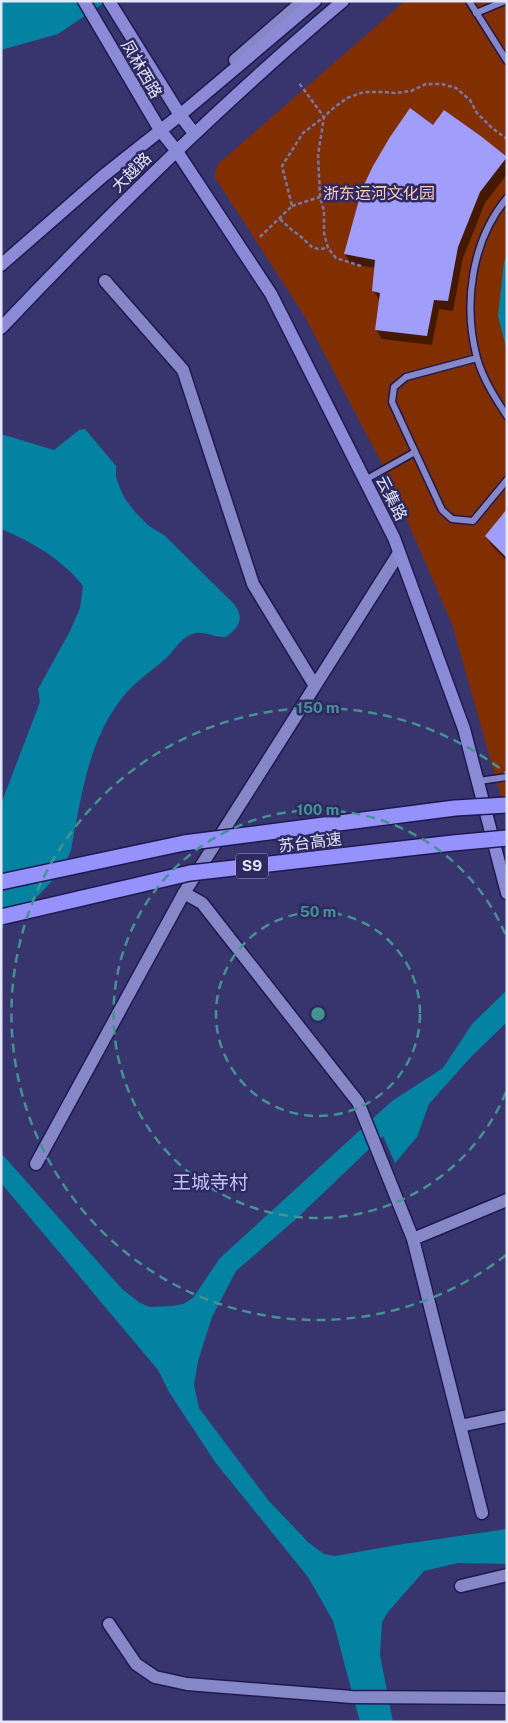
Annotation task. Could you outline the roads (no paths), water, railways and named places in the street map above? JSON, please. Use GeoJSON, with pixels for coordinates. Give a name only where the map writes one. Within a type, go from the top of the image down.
{"type":"FeatureCollection","features":[{"type":"Feature","properties":{"kind":"highway","name":"苏台高速"},"geometry":{"type":"LineString","coordinates":[[1,882],[184,843],[455,808],[507,805]]}},
{"type":"Feature","properties":{"kind":"highway","name":"苏台高速"},"geometry":{"type":"LineString","coordinates":[[1,917],[190,873],[507,838]]}},
{"type":"Feature","properties":{"kind":"main road","name":"凤林西路"},"geometry":{"type":"LineString","coordinates":[[84,1],[160,130],[176,150]]}},
{"type":"Feature","properties":{"kind":"main road","name":"凤林西路"},"geometry":{"type":"LineString","coordinates":[[109,1],[180,115],[194,133]]}},
{"type":"Feature","properties":{"kind":"main road","name":"大越路"},"geometry":{"type":"LineString","coordinates":[[1,266],[103,176],[180,115],[315,1]]}},
{"type":"Feature","properties":{"kind":"main road","name":"大越路"},"geometry":{"type":"LineString","coordinates":[[1,328],[176,150],[289,46],[343,1]]}},
{"type":"Feature","properties":{"kind":"main road","name":"云集路"},"geometry":{"type":"LineString","coordinates":[[176,150],[271,294],[394,538],[464,729],[507,893]]}},
{"type":"Feature","properties":{"kind":"street"},"geometry":{"type":"LineString","coordinates":[[180,115],[233,62],[303,1]]}},
{"type":"Feature","properties":{"kind":"street"},"geometry":{"type":"LineString","coordinates":[[105,282],[183,370],[254,584],[315,686]]}},
{"type":"Feature","properties":{"kind":"street"},"geometry":{"type":"LineString","coordinates":[[36,1164],[184,893],[399,552]]}},
{"type":"Feature","properties":{"kind":"street"},"geometry":{"type":"LineString","coordinates":[[184,893],[202,903],[358,1102],[413,1239],[482,1513]]}},
{"type":"Feature","properties":{"kind":"street"},"geometry":{"type":"LineString","coordinates":[[413,1239],[507,1200]]}},
{"type":"Feature","properties":{"kind":"street"},"geometry":{"type":"LineString","coordinates":[[460,1426],[507,1416]]}},
{"type":"Feature","properties":{"kind":"street"},"geometry":{"type":"LineString","coordinates":[[461,1586],[507,1575]]}},
{"type":"Feature","properties":{"kind":"street"},"geometry":{"type":"LineString","coordinates":[[109,1624],[136,1664],[155,1677],[187,1684],[352,1697],[507,1698]]}},
{"type":"Feature","properties":{"kind":"lane"},"geometry":{"type":"LineString","coordinates":[[469,1],[507,61]]}},
{"type":"Feature","properties":{"kind":"lane"},"geometry":{"type":"LineString","coordinates":[[476,13],[505,1]]}},
{"type":"Feature","properties":{"kind":"lane"},"geometry":{"type":"LineString","coordinates":[[507,198],[495,212],[476,259],[470,309],[478,358],[491,391],[507,416]]}},
{"type":"Feature","properties":{"kind":"lane"},"geometry":{"type":"LineString","coordinates":[[478,358],[406,377],[394,387],[392,402],[442,510],[452,520],[473,521],[507,480]]}},
{"type":"Feature","properties":{"kind":"lane"},"geometry":{"type":"LineString","coordinates":[[365,480],[415,452]]}},
{"type":"Feature","properties":{"kind":"lane"},"geometry":{"type":"LineString","coordinates":[[479,781],[507,777]]}},
{"type":"Feature","properties":{"kind":"water"},"geometry":{"type":"Polygon","coordinates":[[[1,1],[107,1],[58,34],[1,50],[1,1]]]}},
{"type":"Feature","properties":{"kind":"water"},"geometry":{"type":"Polygon","coordinates":[[[507,256],[507,351],[498,316],[504,262],[507,256]]]}},
{"type":"Feature","properties":{"kind":"water"},"geometry":{"type":"Polygon","coordinates":[[[85,429],[116,466],[116,477],[120,488],[125,499],[136,513],[149,526],[164,535],[234,604],[240,618],[237,626],[226,637],[200,633],[187,636],[168,657],[136,683],[122,698],[110,715],[94,751],[83,790],[71,850],[66,862],[41,893],[1,929],[1,804],[40,702],[38,689],[70,631],[80,608],[83,586],[75,576],[46,552],[1,529],[1,434],[54,450],[79,430],[85,429]]]}},
{"type":"Feature","properties":{"kind":"water"},"geometry":{"type":"Polygon","coordinates":[[[507,990],[507,1022],[470,1058],[429,1104],[417,1137],[395,1163],[383,1136],[296,1219],[236,1271],[212,1317],[198,1361],[194,1385],[199,1408],[268,1500],[309,1543],[324,1554],[335,1556],[507,1529],[507,1564],[458,1563],[424,1571],[388,1612],[382,1622],[380,1655],[393,1722],[360,1722],[333,1621],[308,1577],[215,1462],[169,1392],[158,1370],[1,1183],[1,1153],[122,1289],[140,1303],[150,1307],[183,1304],[193,1298],[220,1258],[392,1101],[443,1068],[472,1024],[507,990]]]}},
{"type":"Feature","properties":{"kind":"district","name":"王城寺村"},"geometry":{"type":"Point","coordinates":[210,1182]}},
{"type":"Feature","properties":{"kind":"park label","name":"浙东运河文化园"},"geometry":{"type":"Point","coordinates":[379,193]}}]}
